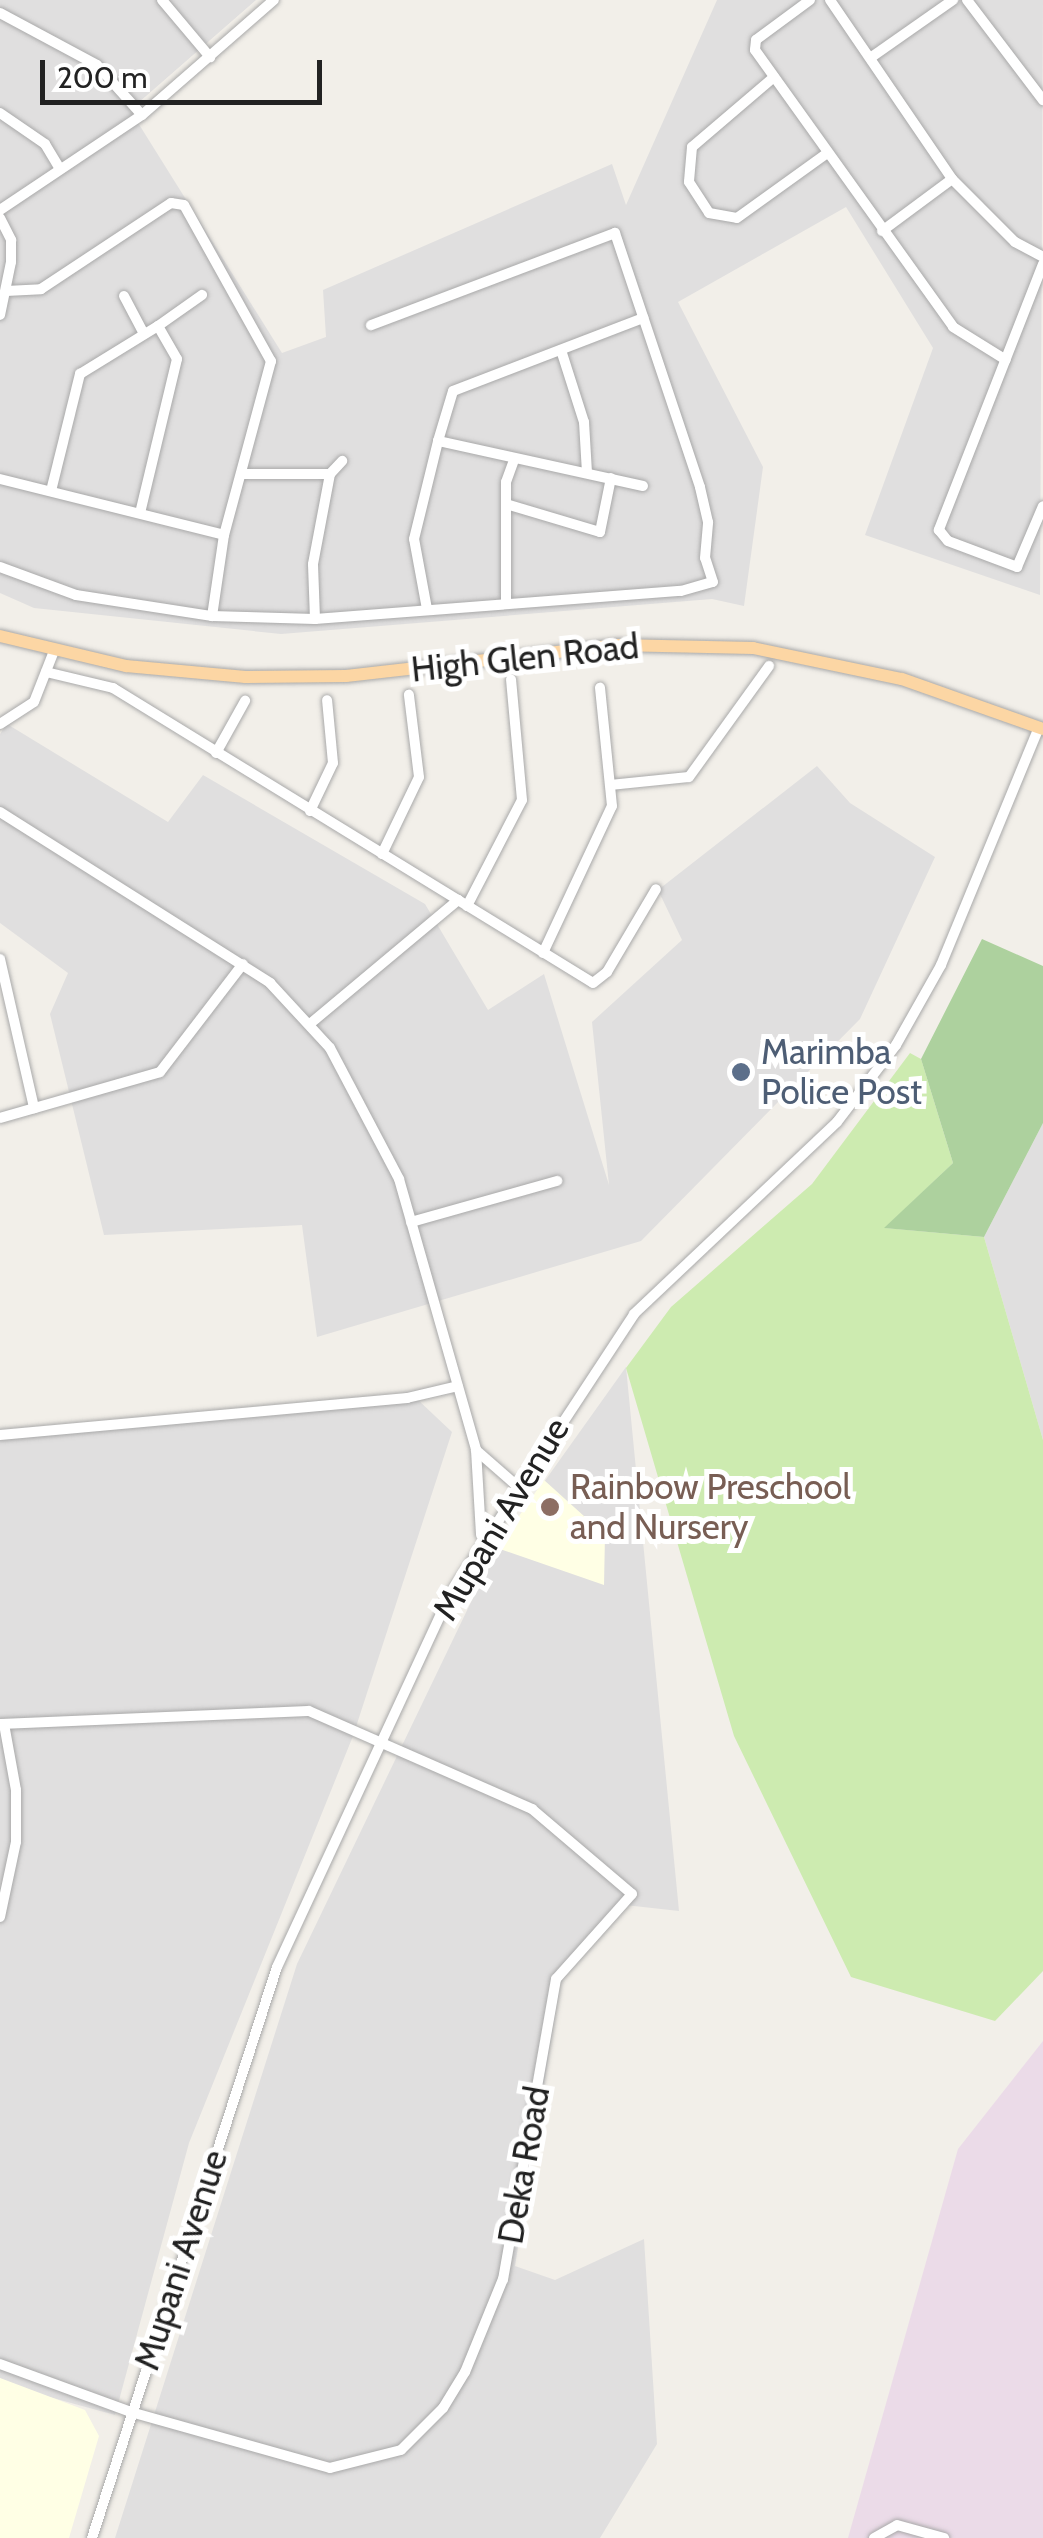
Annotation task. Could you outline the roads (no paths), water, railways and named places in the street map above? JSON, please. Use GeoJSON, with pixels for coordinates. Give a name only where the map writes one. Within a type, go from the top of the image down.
{"type":"FeatureCollection","features":[{"type":"Feature","properties":{"kind":"main road","name":"High Glen Road"},"geometry":{"type":"LineString","coordinates":[[0,636],[126,666],[245,678],[346,676],[616,645],[708,644],[860,668],[1042,725]]}},
{"type":"Feature","properties":{"kind":"street"},"geometry":{"type":"LineString","coordinates":[[162,0],[210,57]]}},
{"type":"Feature","properties":{"kind":"street"},"geometry":{"type":"LineString","coordinates":[[0,210],[142,115],[274,0]]}},
{"type":"Feature","properties":{"kind":"street"},"geometry":{"type":"LineString","coordinates":[[810,0],[754,42],[826,154],[957,332],[1006,360]]}},
{"type":"Feature","properties":{"kind":"street"},"geometry":{"type":"LineString","coordinates":[[830,0],[873,56],[952,179],[1015,242],[1043,260],[939,530],[948,540],[1016,567],[1043,506]]}},
{"type":"Feature","properties":{"kind":"street"},"geometry":{"type":"LineString","coordinates":[[873,56],[953,0]]}},
{"type":"Feature","properties":{"kind":"street"},"geometry":{"type":"LineString","coordinates":[[968,0],[1043,100]]}},
{"type":"Feature","properties":{"kind":"street"},"geometry":{"type":"LineString","coordinates":[[0,13],[98,65],[142,115]]}},
{"type":"Feature","properties":{"kind":"street"},"geometry":{"type":"LineString","coordinates":[[774,77],[692,148],[690,182],[709,213],[737,218],[826,154]]}},
{"type":"Feature","properties":{"kind":"street"},"geometry":{"type":"LineString","coordinates":[[0,114],[45,144],[60,168]]}},
{"type":"Feature","properties":{"kind":"street"},"geometry":{"type":"LineString","coordinates":[[882,231],[952,179]]}},
{"type":"Feature","properties":{"kind":"street"},"geometry":{"type":"LineString","coordinates":[[6,291],[41,289],[171,203],[182,203],[270,361],[224,535],[212,616]]}},
{"type":"Feature","properties":{"kind":"street"},"geometry":{"type":"LineString","coordinates":[[0,218],[11,240],[0,316]]}},
{"type":"Feature","properties":{"kind":"street"},"geometry":{"type":"LineString","coordinates":[[0,566],[76,595],[212,616],[315,619],[680,591],[713,582],[705,558],[708,522],[700,487],[613,233],[371,325]]}},
{"type":"Feature","properties":{"kind":"street"},"geometry":{"type":"LineString","coordinates":[[51,492],[80,374],[202,295]]}},
{"type":"Feature","properties":{"kind":"street"},"geometry":{"type":"LineString","coordinates":[[124,296],[143,332]]}},
{"type":"Feature","properties":{"kind":"street"},"geometry":{"type":"LineString","coordinates":[[427,609],[414,539],[453,391],[644,318]]}},
{"type":"Feature","properties":{"kind":"street"},"geometry":{"type":"LineString","coordinates":[[140,514],[177,359],[158,326]]}},
{"type":"Feature","properties":{"kind":"street"},"geometry":{"type":"LineString","coordinates":[[561,350],[584,422],[588,472]]}},
{"type":"Feature","properties":{"kind":"street"},"geometry":{"type":"LineString","coordinates":[[438,441],[643,486]]}},
{"type":"Feature","properties":{"kind":"street"},"geometry":{"type":"LineString","coordinates":[[506,602],[506,504],[514,460]]}},
{"type":"Feature","properties":{"kind":"street"},"geometry":{"type":"LineString","coordinates":[[315,619],[313,564],[330,474],[342,461]]}},
{"type":"Feature","properties":{"kind":"street"},"geometry":{"type":"LineString","coordinates":[[243,474],[330,474]]}},
{"type":"Feature","properties":{"kind":"street"},"geometry":{"type":"LineString","coordinates":[[506,504],[600,532],[612,478]]}},
{"type":"Feature","properties":{"kind":"street"},"geometry":{"type":"LineString","coordinates":[[0,479],[224,535]]}},
{"type":"Feature","properties":{"kind":"street"},"geometry":{"type":"LineString","coordinates":[[0,724],[34,702],[54,651]]}},
{"type":"Feature","properties":{"kind":"street"},"geometry":{"type":"LineString","coordinates":[[610,785],[688,777],[769,666]]}},
{"type":"Feature","properties":{"kind":"street"},"geometry":{"type":"LineString","coordinates":[[46,672],[113,688],[593,982],[600,979],[656,889]]}},
{"type":"Feature","properties":{"kind":"street"},"geometry":{"type":"LineString","coordinates":[[311,1023],[462,903],[522,800],[511,679]]}},
{"type":"Feature","properties":{"kind":"street"},"geometry":{"type":"LineString","coordinates":[[543,952],[612,806],[600,688]]}},
{"type":"Feature","properties":{"kind":"street"},"geometry":{"type":"LineString","coordinates":[[382,854],[418,777],[409,695]]}},
{"type":"Feature","properties":{"kind":"street"},"geometry":{"type":"LineString","coordinates":[[310,810],[332,763],[327,700]]}},
{"type":"Feature","properties":{"kind":"street"},"geometry":{"type":"LineString","coordinates":[[216,753],[245,701]]}},
{"type":"Feature","properties":{"kind":"street","name":"Mupani Avenue"},"geometry":{"type":"LineString","coordinates":[[92,2538],[245,2052],[382,1739],[480,1539],[634,1314],[836,1122],[896,1045],[941,965],[1042,725]]}},
{"type":"Feature","properties":{"kind":"street"},"geometry":{"type":"LineString","coordinates":[[0,812],[244,964],[311,1023],[397,1172],[476,1450],[480,1539]]}},
{"type":"Feature","properties":{"kind":"street"},"geometry":{"type":"LineString","coordinates":[[0,959],[6,1003],[34,1108]]}},
{"type":"Feature","properties":{"kind":"street"},"geometry":{"type":"LineString","coordinates":[[0,1118],[167,1067],[244,964]]}},
{"type":"Feature","properties":{"kind":"street"},"geometry":{"type":"LineString","coordinates":[[411,1222],[557,1181]]}},
{"type":"Feature","properties":{"kind":"street"},"geometry":{"type":"LineString","coordinates":[[0,1435],[407,1398],[458,1386]]}},
{"type":"Feature","properties":{"kind":"street"},"geometry":{"type":"LineString","coordinates":[[476,1450],[516,1485]]}},
{"type":"Feature","properties":{"kind":"street"},"geometry":{"type":"LineString","coordinates":[[0,1917],[16,1842],[16,1790],[2,1724],[296,1708],[382,1739]]}},
{"type":"Feature","properties":{"kind":"street","name":"Deka Road"},"geometry":{"type":"LineString","coordinates":[[131,2412],[330,2468],[359,2466],[401,2450],[421,2434],[443,2408],[484,2331],[518,2206],[556,1979],[632,1894],[532,1809],[382,1739]]}},
{"type":"Feature","properties":{"kind":"street"},"geometry":{"type":"LineString","coordinates":[[0,2364],[131,2412]]}},
{"type":"Feature","properties":{"kind":"street"},"geometry":{"type":"LineString","coordinates":[[874,2538],[897,2525],[944,2538]]}},
{"type":"Feature","properties":{"kind":"place","name":"Marimba Police Post"},"geometry":{"type":"Point","coordinates":[741,1072]}},
{"type":"Feature","properties":{"kind":"place","name":"Rainbow Preschool and Nursery"},"geometry":{"type":"Point","coordinates":[550,1507]}}]}
